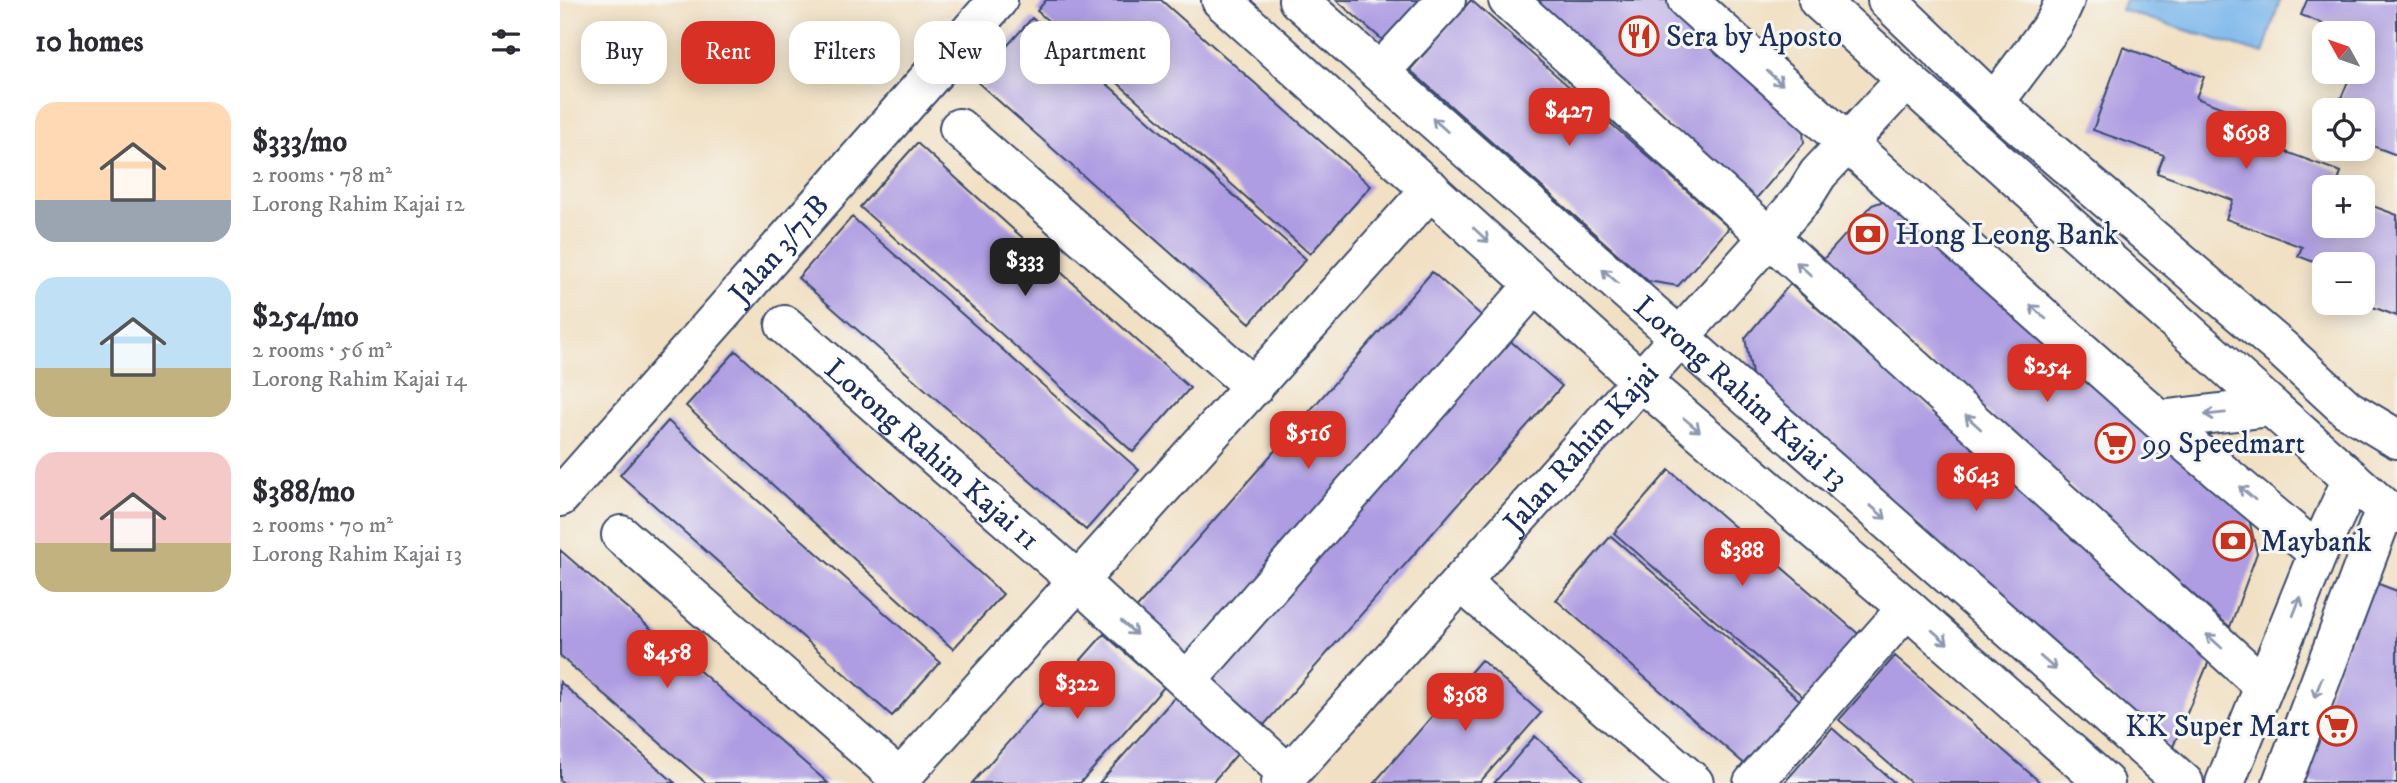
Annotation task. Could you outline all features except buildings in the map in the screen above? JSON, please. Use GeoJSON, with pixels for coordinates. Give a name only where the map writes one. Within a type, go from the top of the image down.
{"type":"FeatureCollection","features":[{"type":"Feature","properties":{"kind":"street","name":"Jalan 3/71B"},"geometry":{"type":"LineString","coordinates":[[560,497],[998,0]]}},
{"type":"Feature","properties":{"kind":"street","name":"Lorong Rahim Kajai 13"},"geometry":{"type":"LineString","coordinates":[[1221,0],[1641,381],[1907,608],[2105,783]]}},
{"type":"Feature","properties":{"kind":"street","name":"Lorong Rahim Kajai 13"},"geometry":{"type":"LineString","coordinates":[[1298,0],[2184,783]]}},
{"type":"Feature","properties":{"kind":"street"},"geometry":{"type":"LineString","coordinates":[[1380,72],[1446,0]]}},
{"type":"Feature","properties":{"kind":"street"},"geometry":{"type":"LineString","coordinates":[[1508,0],[2264,687]]}},
{"type":"Feature","properties":{"kind":"street"},"geometry":{"type":"LineString","coordinates":[[1687,0],[2159,420],[2318,553]]}},
{"type":"Feature","properties":{"kind":"street"},"geometry":{"type":"LineString","coordinates":[[1818,0],[2391,512],[2282,783]]}},
{"type":"Feature","properties":{"kind":"street"},"geometry":{"type":"LineString","coordinates":[[1887,0],[1994,103],[2282,349],[2347,409],[2397,439]]}},
{"type":"Feature","properties":{"kind":"street"},"geometry":{"type":"LineString","coordinates":[[1994,103],[2055,22],[2065,0]]}},
{"type":"Feature","properties":{"kind":"street"},"geometry":{"type":"LineString","coordinates":[[1851,147],[1906,80]]}},
{"type":"Feature","properties":{"kind":"street"},"geometry":{"type":"LineString","coordinates":[[1851,147],[1899,122],[1920,121],[1970,138]]}},
{"type":"Feature","properties":{"kind":"street"},"geometry":{"type":"LineString","coordinates":[[959,128],[1254,387]]}},
{"type":"Feature","properties":{"kind":"street","name":"Jalan Rahim Kajai"},"geometry":{"type":"LineString","coordinates":[[1285,779],[1803,198],[1826,181],[1851,147]]}},
{"type":"Feature","properties":{"kind":"street"},"geometry":{"type":"LineString","coordinates":[[621,534],[898,781],[1431,188]]}},
{"type":"Feature","properties":{"kind":"street"},"geometry":{"type":"LineString","coordinates":[[1187,681],[1535,284]]}},
{"type":"Feature","properties":{"kind":"street","name":"Lorong Rahim Kajai 11"},"geometry":{"type":"LineString","coordinates":[[785,325],[1079,582],[1187,681],[1285,779]]}},
{"type":"Feature","properties":{"kind":"street"},"geometry":{"type":"LineString","coordinates":[[2159,420],[2271,407]]}},
{"type":"Feature","properties":{"kind":"street"},"geometry":{"type":"LineString","coordinates":[[2225,783],[2318,553],[2352,479]]}},
{"type":"Feature","properties":{"kind":"street"},"geometry":{"type":"LineString","coordinates":[[1461,582],[1684,780]]}},
{"type":"Feature","properties":{"kind":"street"},"geometry":{"type":"LineString","coordinates":[[1753,783],[1907,608]]}},
{"type":"Feature","properties":{"kind":"water"},"geometry":{"type":"Polygon","coordinates":[[[2125,0],[2280,0],[2263,54],[2121,10],[2125,0]]]}},
{"type":"Feature","properties":{"kind":"place","name":"Sera by Aposto"},"geometry":{"type":"Point","coordinates":[1639,36]}},
{"type":"Feature","properties":{"kind":"place","name":"Hong Leong Bank"},"geometry":{"type":"Point","coordinates":[1868,234]}},
{"type":"Feature","properties":{"kind":"place","name":"99 Speedmart"},"geometry":{"type":"Point","coordinates":[2115,443]}},
{"type":"Feature","properties":{"kind":"place","name":"Maybank"},"geometry":{"type":"Point","coordinates":[2233,541]}},
{"type":"Feature","properties":{"kind":"place","name":"KK Super Mart"},"geometry":{"type":"Point","coordinates":[2337,726]}}]}
